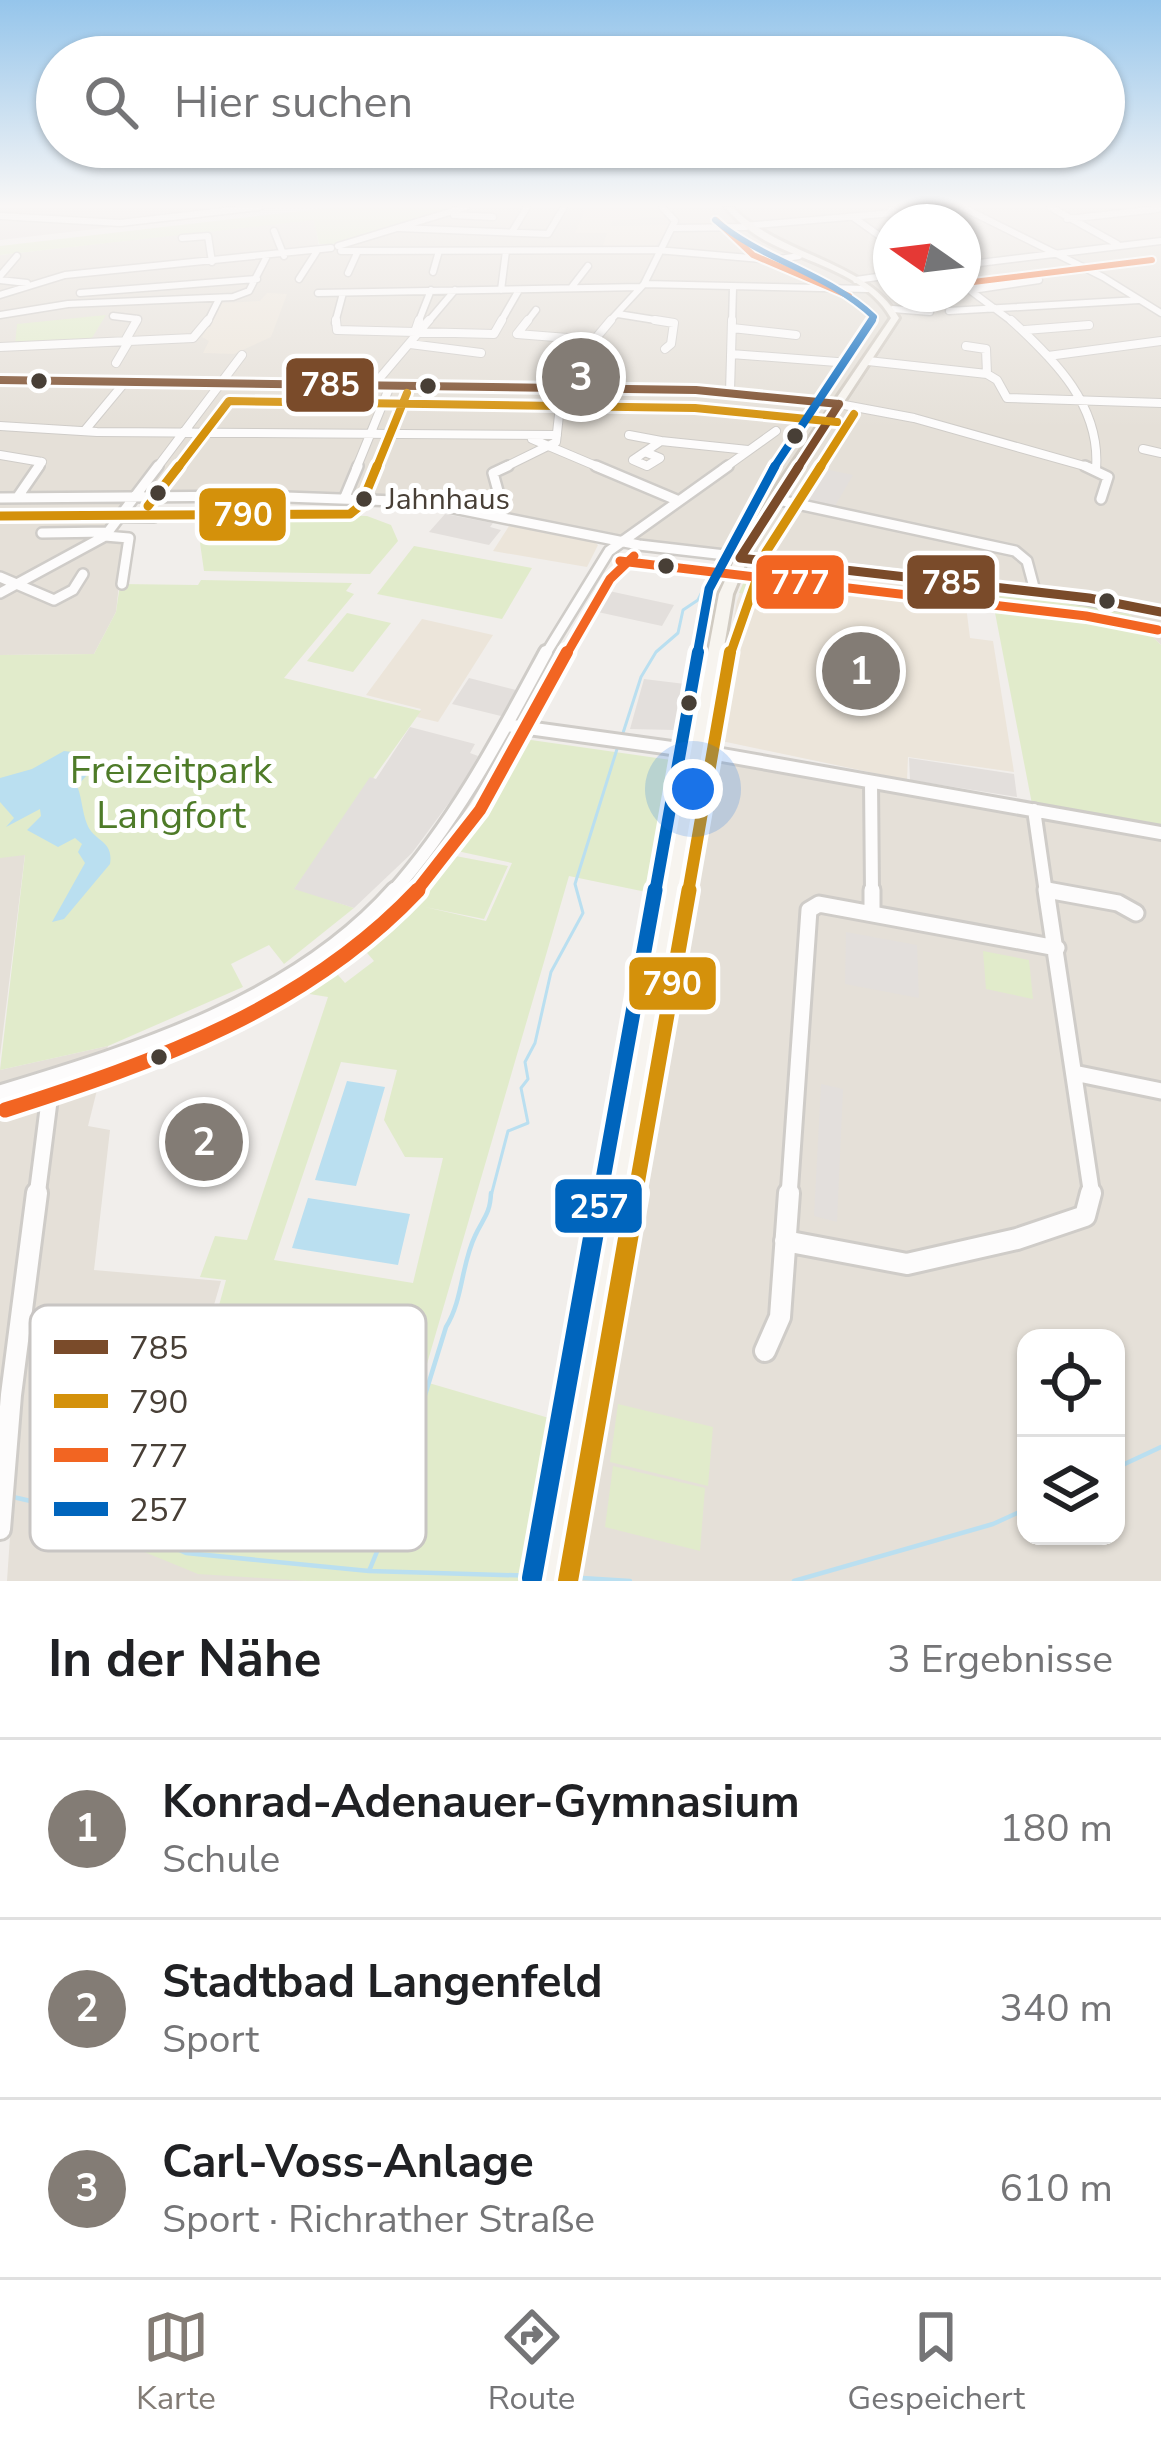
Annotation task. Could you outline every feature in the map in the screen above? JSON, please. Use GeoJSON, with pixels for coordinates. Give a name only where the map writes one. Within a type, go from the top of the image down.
{"type":"FeatureCollection","features":[{"type":"Feature","properties":{"kind":"main road"},"geometry":{"type":"LineString","coordinates":[[857,281],[873,293]]}},
{"type":"Feature","properties":{"kind":"main road"},"geometry":{"type":"LineString","coordinates":[[550,1581],[714,639],[740,558],[774,499],[895,322],[893,312]]}},
{"type":"Feature","properties":{"kind":"street"},"geometry":{"type":"LineString","coordinates":[[16,281],[28,283]]}},
{"type":"Feature","properties":{"kind":"street"},"geometry":{"type":"LineString","coordinates":[[0,295],[39,281]]}},
{"type":"Feature","properties":{"kind":"street"},"geometry":{"type":"LineString","coordinates":[[80,293],[81,281]]}},
{"type":"Feature","properties":{"kind":"street"},"geometry":{"type":"LineString","coordinates":[[68,304],[80,293],[234,281]]}},
{"type":"Feature","properties":{"kind":"street"},"geometry":{"type":"LineString","coordinates":[[0,315],[68,304],[219,299],[249,291],[255,281]]}},
{"type":"Feature","properties":{"kind":"street"},"geometry":{"type":"LineString","coordinates":[[501,290],[502,281]]}},
{"type":"Feature","properties":{"kind":"street"},"geometry":{"type":"LineString","coordinates":[[571,288],[577,281]]}},
{"type":"Feature","properties":{"kind":"street"},"geometry":{"type":"LineString","coordinates":[[493,502],[499,491],[493,473],[550,446],[557,435],[558,388],[644,281]]}},
{"type":"Feature","properties":{"kind":"street"},"geometry":{"type":"LineString","coordinates":[[981,286],[1032,281]]}},
{"type":"Feature","properties":{"kind":"street"},"geometry":{"type":"LineString","coordinates":[[1105,281],[1161,313]]}},
{"type":"Feature","properties":{"kind":"street"},"geometry":{"type":"LineString","coordinates":[[319,293],[642,285],[868,289]]}},
{"type":"Feature","properties":{"kind":"street"},"geometry":{"type":"LineString","coordinates":[[730,392],[733,288]]}},
{"type":"Feature","properties":{"kind":"street"},"geometry":{"type":"LineString","coordinates":[[420,329],[431,290]]}},
{"type":"Feature","properties":{"kind":"street"},"geometry":{"type":"LineString","coordinates":[[374,386],[455,290]]}},
{"type":"Feature","properties":{"kind":"street"},"geometry":{"type":"LineString","coordinates":[[343,293],[334,330],[494,334],[519,290]]}},
{"type":"Feature","properties":{"kind":"street"},"geometry":{"type":"LineString","coordinates":[[981,296],[1025,330],[1080,400],[1096,440],[1096,469]]}},
{"type":"Feature","properties":{"kind":"street"},"geometry":{"type":"LineString","coordinates":[[0,347],[196,337],[219,299]]}},
{"type":"Feature","properties":{"kind":"street"},"geometry":{"type":"LineString","coordinates":[[981,310],[1139,299]]}},
{"type":"Feature","properties":{"kind":"street"},"geometry":{"type":"LineString","coordinates":[[536,310],[517,334],[593,340]]}},
{"type":"Feature","properties":{"kind":"street"},"geometry":{"type":"LineString","coordinates":[[618,314],[674,323],[671,344],[664,349]]}},
{"type":"Feature","properties":{"kind":"street"},"geometry":{"type":"LineString","coordinates":[[113,316],[138,319],[116,363]]}},
{"type":"Feature","properties":{"kind":"street"},"geometry":{"type":"LineString","coordinates":[[1025,330],[1089,326]]}},
{"type":"Feature","properties":{"kind":"street"},"geometry":{"type":"LineString","coordinates":[[732,328],[796,335]]}},
{"type":"Feature","properties":{"kind":"street"},"geometry":{"type":"LineString","coordinates":[[1048,356],[1161,341]]}},
{"type":"Feature","properties":{"kind":"street"},"geometry":{"type":"LineString","coordinates":[[410,344],[481,353]]}},
{"type":"Feature","properties":{"kind":"street"},"geometry":{"type":"LineString","coordinates":[[966,346],[986,349],[987,374]]}},
{"type":"Feature","properties":{"kind":"street"},"geometry":{"type":"LineString","coordinates":[[731,354],[837,362]]}},
{"type":"Feature","properties":{"kind":"street"},"geometry":{"type":"LineString","coordinates":[[0,592],[107,534],[242,356]]}},
{"type":"Feature","properties":{"kind":"street"},"geometry":{"type":"LineString","coordinates":[[868,361],[987,374],[997,380],[1007,398],[1161,404]]}},
{"type":"Feature","properties":{"kind":"street"},"geometry":{"type":"LineString","coordinates":[[0,380],[730,392],[914,418],[1096,469],[1108,477],[1101,499]]}},
{"type":"Feature","properties":{"kind":"street"},"geometry":{"type":"LineString","coordinates":[[86,430],[125,382]]}},
{"type":"Feature","properties":{"kind":"street"},"geometry":{"type":"LineString","coordinates":[[345,497],[390,386]]}},
{"type":"Feature","properties":{"kind":"street"},"geometry":{"type":"LineString","coordinates":[[0,426],[557,435]]}},
{"type":"Feature","properties":{"kind":"street"},"geometry":{"type":"LineString","coordinates":[[0,1093],[52,1078],[230,1008],[327,947],[394,892],[423,859],[596,567],[622,542],[776,431]]}},
{"type":"Feature","properties":{"kind":"street"},"geometry":{"type":"LineString","coordinates":[[629,435],[749,451]]}},
{"type":"Feature","properties":{"kind":"street"},"geometry":{"type":"LineString","coordinates":[[525,437],[679,501]]}},
{"type":"Feature","properties":{"kind":"street"},"geometry":{"type":"LineString","coordinates":[[660,472],[633,460],[662,441]]}},
{"type":"Feature","properties":{"kind":"street"},"geometry":{"type":"LineString","coordinates":[[1143,449],[1161,453]]}},
{"type":"Feature","properties":{"kind":"street"},"geometry":{"type":"LineString","coordinates":[[0,455],[41,462],[17,498]]}},
{"type":"Feature","properties":{"kind":"street"},"geometry":{"type":"LineString","coordinates":[[0,498],[345,497],[457,507],[622,542],[1035,591],[1161,612]]}},
{"type":"Feature","properties":{"kind":"street"},"geometry":{"type":"LineString","coordinates":[[774,499],[1015,551],[1027,561],[1035,591]]}},
{"type":"Feature","properties":{"kind":"street"},"geometry":{"type":"LineString","coordinates":[[119,517],[154,518]]}},
{"type":"Feature","properties":{"kind":"street"},"geometry":{"type":"LineString","coordinates":[[42,533],[129,538],[122,584]]}},
{"type":"Feature","properties":{"kind":"street"},"geometry":{"type":"LineString","coordinates":[[0,577],[54,601],[74,590],[83,574]]}},
{"type":"Feature","properties":{"kind":"street"},"geometry":{"type":"LineString","coordinates":[[506,725],[696,751],[1161,833]]}},
{"type":"Feature","properties":{"kind":"street"},"geometry":{"type":"LineString","coordinates":[[871,782],[872,913]]}},
{"type":"Feature","properties":{"kind":"street"},"geometry":{"type":"LineString","coordinates":[[785,1241],[908,1264],[1077,1222],[1085,1216],[1092,1197],[1034,810]]}},
{"type":"Feature","properties":{"kind":"street"},"geometry":{"type":"LineString","coordinates":[[1047,890],[1118,903],[1136,913]]}},
{"type":"Feature","properties":{"kind":"street"},"geometry":{"type":"LineString","coordinates":[[765,1352],[780,1317],[808,910],[819,904],[1057,948]]}},
{"type":"Feature","properties":{"kind":"street"},"geometry":{"type":"LineString","coordinates":[[1074,1073],[1161,1090]]}},
{"type":"Feature","properties":{"kind":"street"},"geometry":{"type":"LineString","coordinates":[[0,1529],[52,1078]]}},
{"type":"Feature","properties":{"kind":"shaded area"},"geometry":{"type":"Polygon","coordinates":[[[0,281],[850,281],[873,295],[873,312],[888,312],[732,551],[620,539],[440,500],[130,496],[103,536],[124,539],[116,612],[94,654],[0,655],[0,281]]]}},
{"type":"Feature","properties":{"kind":"shaded area"},"geometry":{"type":"Polygon","coordinates":[[[981,281],[1161,281],[1161,645],[1126,611],[755,552],[753,546],[902,319],[898,312],[981,312],[981,281]]]}},
{"type":"Feature","properties":{"kind":"shaded area"},"geometry":{"type":"Polygon","coordinates":[[[267,293],[287,294],[271,337],[234,354],[203,353],[209,341],[202,337],[222,303],[260,301],[267,293]]]}},
{"type":"Feature","properties":{"kind":"shaded area"},"geometry":{"type":"Polygon","coordinates":[[[815,467],[853,475],[835,506],[795,498],[815,467]]]}},
{"type":"Feature","properties":{"kind":"shaded area"},"geometry":{"type":"Polygon","coordinates":[[[445,514],[493,523],[490,527],[501,530],[489,545],[429,532],[445,514]]]}},
{"type":"Feature","properties":{"kind":"shaded area"},"geometry":{"type":"Polygon","coordinates":[[[511,523],[598,545],[587,567],[493,551],[511,523]]]}},
{"type":"Feature","properties":{"kind":"shaded area"},"geometry":{"type":"Polygon","coordinates":[[[748,572],[964,590],[970,638],[993,641],[1014,772],[908,757],[907,780],[712,739],[737,601],[748,572]]]}},
{"type":"Feature","properties":{"kind":"shaded area"},"geometry":{"type":"Polygon","coordinates":[[[595,588],[674,605],[662,626],[584,609],[595,588]]]}},
{"type":"Feature","properties":{"kind":"shaded area"},"geometry":{"type":"Polygon","coordinates":[[[422,619],[493,635],[438,722],[417,717],[421,709],[366,695],[422,619]]]}},
{"type":"Feature","properties":{"kind":"shaded area"},"geometry":{"type":"Polygon","coordinates":[[[469,678],[516,690],[501,716],[452,704],[469,678]]]}},
{"type":"Feature","properties":{"kind":"shaded area"},"geometry":{"type":"Polygon","coordinates":[[[644,679],[685,684],[675,730],[630,729],[644,679]]]}},
{"type":"Feature","properties":{"kind":"shaded area"},"geometry":{"type":"Polygon","coordinates":[[[410,727],[475,744],[470,753],[478,756],[460,788],[412,853],[354,908],[294,889],[370,777],[376,779],[410,727]]]}},
{"type":"Feature","properties":{"kind":"shaded area"},"geometry":{"type":"Polygon","coordinates":[[[909,758],[1014,774],[1017,797],[910,780],[909,758]]]}},
{"type":"Feature","properties":{"kind":"shaded area"},"geometry":{"type":"Polygon","coordinates":[[[709,761],[1161,829],[1161,1581],[562,1581],[709,761]]]}},
{"type":"Feature","properties":{"kind":"shaded area"},"geometry":{"type":"Polygon","coordinates":[[[0,844],[25,854],[0,1056],[0,844]]]}},
{"type":"Feature","properties":{"kind":"shaded area"},"geometry":{"type":"Polygon","coordinates":[[[846,932],[917,945],[919,998],[845,984],[846,932]]]}},
{"type":"Feature","properties":{"kind":"shaded area"},"geometry":{"type":"Polygon","coordinates":[[[108,1046],[88,1126],[110,1130],[94,1270],[221,1281],[214,1305],[30,1305],[30,1551],[142,1551],[307,1581],[7,1581],[15,1463],[0,1460],[0,1070],[108,1046]]]}},
{"type":"Feature","properties":{"kind":"shaded area"},"geometry":{"type":"Polygon","coordinates":[[[821,1084],[843,1089],[837,1222],[814,1216],[821,1084]]]}},
{"type":"Feature","properties":{"kind":"green space"},"geometry":{"type":"Polygon","coordinates":[[[106,315],[90,341],[15,345],[17,324],[106,315]]]}},
{"type":"Feature","properties":{"kind":"green space"},"geometry":{"type":"Polygon","coordinates":[[[254,514],[367,516],[391,525],[398,541],[370,574],[204,571],[200,543],[214,528],[254,514]]]}},
{"type":"Feature","properties":{"kind":"green space"},"geometry":{"type":"Polygon","coordinates":[[[414,546],[532,568],[502,619],[377,594],[414,546]]]}},
{"type":"Feature","properties":{"kind":"green space"},"geometry":{"type":"Polygon","coordinates":[[[748,572],[824,578],[824,599],[739,593],[748,572]]]}},
{"type":"Feature","properties":{"kind":"green space","name":"Freizeitpark Langfort"},"geometry":{"type":"Polygon","coordinates":[[[201,580],[352,583],[346,591],[354,594],[284,678],[421,711],[295,888],[354,908],[284,964],[269,945],[231,964],[243,987],[108,1046],[0,1070],[25,855],[0,858],[0,655],[94,654],[116,612],[120,584],[198,585],[201,580]]]}},
{"type":"Feature","properties":{"kind":"green space"},"geometry":{"type":"Polygon","coordinates":[[[991,592],[1126,611],[1161,645],[1161,827],[1032,804],[991,592]]]}},
{"type":"Feature","properties":{"kind":"green space"},"geometry":{"type":"Polygon","coordinates":[[[347,613],[391,623],[353,672],[307,661],[347,613]]]}},
{"type":"Feature","properties":{"kind":"green space"},"geometry":{"type":"Polygon","coordinates":[[[510,737],[671,760],[679,768],[651,893],[569,876],[426,1367],[426,1305],[219,1305],[226,1280],[200,1277],[215,1236],[247,1240],[328,997],[297,992],[332,968],[345,983],[374,961],[362,947],[407,903],[445,854],[508,866],[484,919],[425,907],[486,921],[512,863],[448,849],[510,737]],[[341,1062],[274,1260],[413,1283],[443,1158],[405,1157],[384,1120],[397,1070],[341,1062]]]}},
{"type":"Feature","properties":{"kind":"green space"},"geometry":{"type":"Polygon","coordinates":[[[983,951],[1029,960],[1033,999],[986,989],[983,951]]]}},
{"type":"Feature","properties":{"kind":"green space"},"geometry":{"type":"Polygon","coordinates":[[[426,1382],[549,1418],[519,1581],[307,1581],[198,1574],[142,1551],[426,1551],[426,1382]]]}},
{"type":"Feature","properties":{"kind":"green space"},"geometry":{"type":"Polygon","coordinates":[[[618,1404],[713,1427],[708,1486],[610,1462],[618,1404]]]}},
{"type":"Feature","properties":{"kind":"green space"},"geometry":{"type":"Polygon","coordinates":[[[613,1466],[705,1488],[700,1551],[605,1527],[613,1466]]]}},
{"type":"Feature","properties":{"kind":"water"},"geometry":{"type":"Polygon","coordinates":[[[64,751],[81,753],[90,761],[88,774],[77,786],[87,824],[109,850],[110,864],[64,919],[52,922],[85,863],[78,852],[82,844],[75,838],[58,847],[27,830],[41,816],[40,809],[6,827],[14,818],[0,802],[0,778],[32,769],[64,751]]]}},
{"type":"Feature","properties":{"kind":"water"},"geometry":{"type":"Polygon","coordinates":[[[347,1081],[385,1087],[356,1186],[315,1180],[347,1081]]]}},
{"type":"Feature","properties":{"kind":"water"},"geometry":{"type":"Polygon","coordinates":[[[308,1198],[410,1214],[398,1265],[292,1248],[308,1198]]]}},
{"type":"Feature","properties":{"kind":"waterway"},"geometry":{"type":"LineString","coordinates":[[623,733],[641,677],[656,652],[678,633],[683,610],[698,600],[714,568]]}},
{"type":"Feature","properties":{"kind":"waterway"},"geometry":{"type":"LineString","coordinates":[[491,1196],[508,1131],[528,1123],[521,1088],[528,1079],[525,1062],[535,1043],[551,972],[583,913],[575,884],[617,749]]}},
{"type":"Feature","properties":{"kind":"waterway"},"geometry":{"type":"LineString","coordinates":[[426,1392],[491,1193]]}},
{"type":"Feature","properties":{"kind":"waterway"},"geometry":{"type":"LineString","coordinates":[[1125,1464],[1161,1447]]}},
{"type":"Feature","properties":{"kind":"waterway"},"geometry":{"type":"LineString","coordinates":[[13,1497],[30,1501]]}},
{"type":"Feature","properties":{"kind":"waterway"},"geometry":{"type":"LineString","coordinates":[[794,1581],[1017,1513]]}},
{"type":"Feature","properties":{"kind":"waterway"},"geometry":{"type":"LineString","coordinates":[[182,1551],[369,1571]]}},
{"type":"Feature","properties":{"kind":"waterway"},"geometry":{"type":"LineString","coordinates":[[369,1571],[377,1551]]}},
{"type":"Feature","properties":{"kind":"waterway"},"geometry":{"type":"LineString","coordinates":[[369,1571],[539,1576]]}},
{"type":"Feature","properties":{"kind":"waterway"},"geometry":{"type":"LineString","coordinates":[[566,1577],[630,1581]]}},
{"type":"Feature","properties":{"kind":"transit line","name":"777"},"geometry":{"type":"LineString","coordinates":[[813,281],[849,296]]}},
{"type":"Feature","properties":{"kind":"transit line","name":"257"},"geometry":{"type":"LineString","coordinates":[[532,1578],[709,589],[759,490],[874,317],[859,302],[821,281]]}},
{"type":"Feature","properties":{"kind":"transit line","name":"785"},"geometry":{"type":"LineString","coordinates":[[0,380],[696,390],[839,404]]}},
{"type":"Feature","properties":{"kind":"transit line","name":"790"},"geometry":{"type":"LineString","coordinates":[[0,516],[350,514],[361,505],[407,393]]}},
{"type":"Feature","properties":{"kind":"transit line","name":"790"},"geometry":{"type":"LineString","coordinates":[[148,506],[229,401],[695,408],[837,422]]}},
{"type":"Feature","properties":{"kind":"transit line","name":"785"},"geometry":{"type":"LineString","coordinates":[[740,558],[839,404]]}},
{"type":"Feature","properties":{"kind":"transit line","name":"790"},"geometry":{"type":"LineString","coordinates":[[568,1581],[732,643],[766,552],[854,414]]}},
{"type":"Feature","properties":{"kind":"transit line","name":"777"},"geometry":{"type":"LineString","coordinates":[[5,1110],[124,1071],[239,1022],[345,957],[392,916],[436,870],[480,810],[589,612],[610,579],[634,556]]}},
{"type":"Feature","properties":{"kind":"transit line","name":"785"},"geometry":{"type":"LineString","coordinates":[[740,558],[1089,598],[1161,612]]}},
{"type":"Feature","properties":{"kind":"transit line","name":"777"},"geometry":{"type":"LineString","coordinates":[[620,561],[1086,616],[1158,630]]}},
{"type":"Feature","properties":{"kind":"place","name":"Carl-Voss-Anlage"},"geometry":{"type":"Point","coordinates":[581,377]}},
{"type":"Feature","properties":{"kind":"place","name":"Jahnhaus"},"geometry":{"type":"Point","coordinates":[364,499]}},
{"type":"Feature","properties":{"kind":"place","name":"Konrad-Adenauer-Gymnasium"},"geometry":{"type":"Point","coordinates":[861,671]}},
{"type":"Feature","properties":{"kind":"place","name":"Stadtbad Langenfeld"},"geometry":{"type":"Point","coordinates":[204,1142]}}]}
